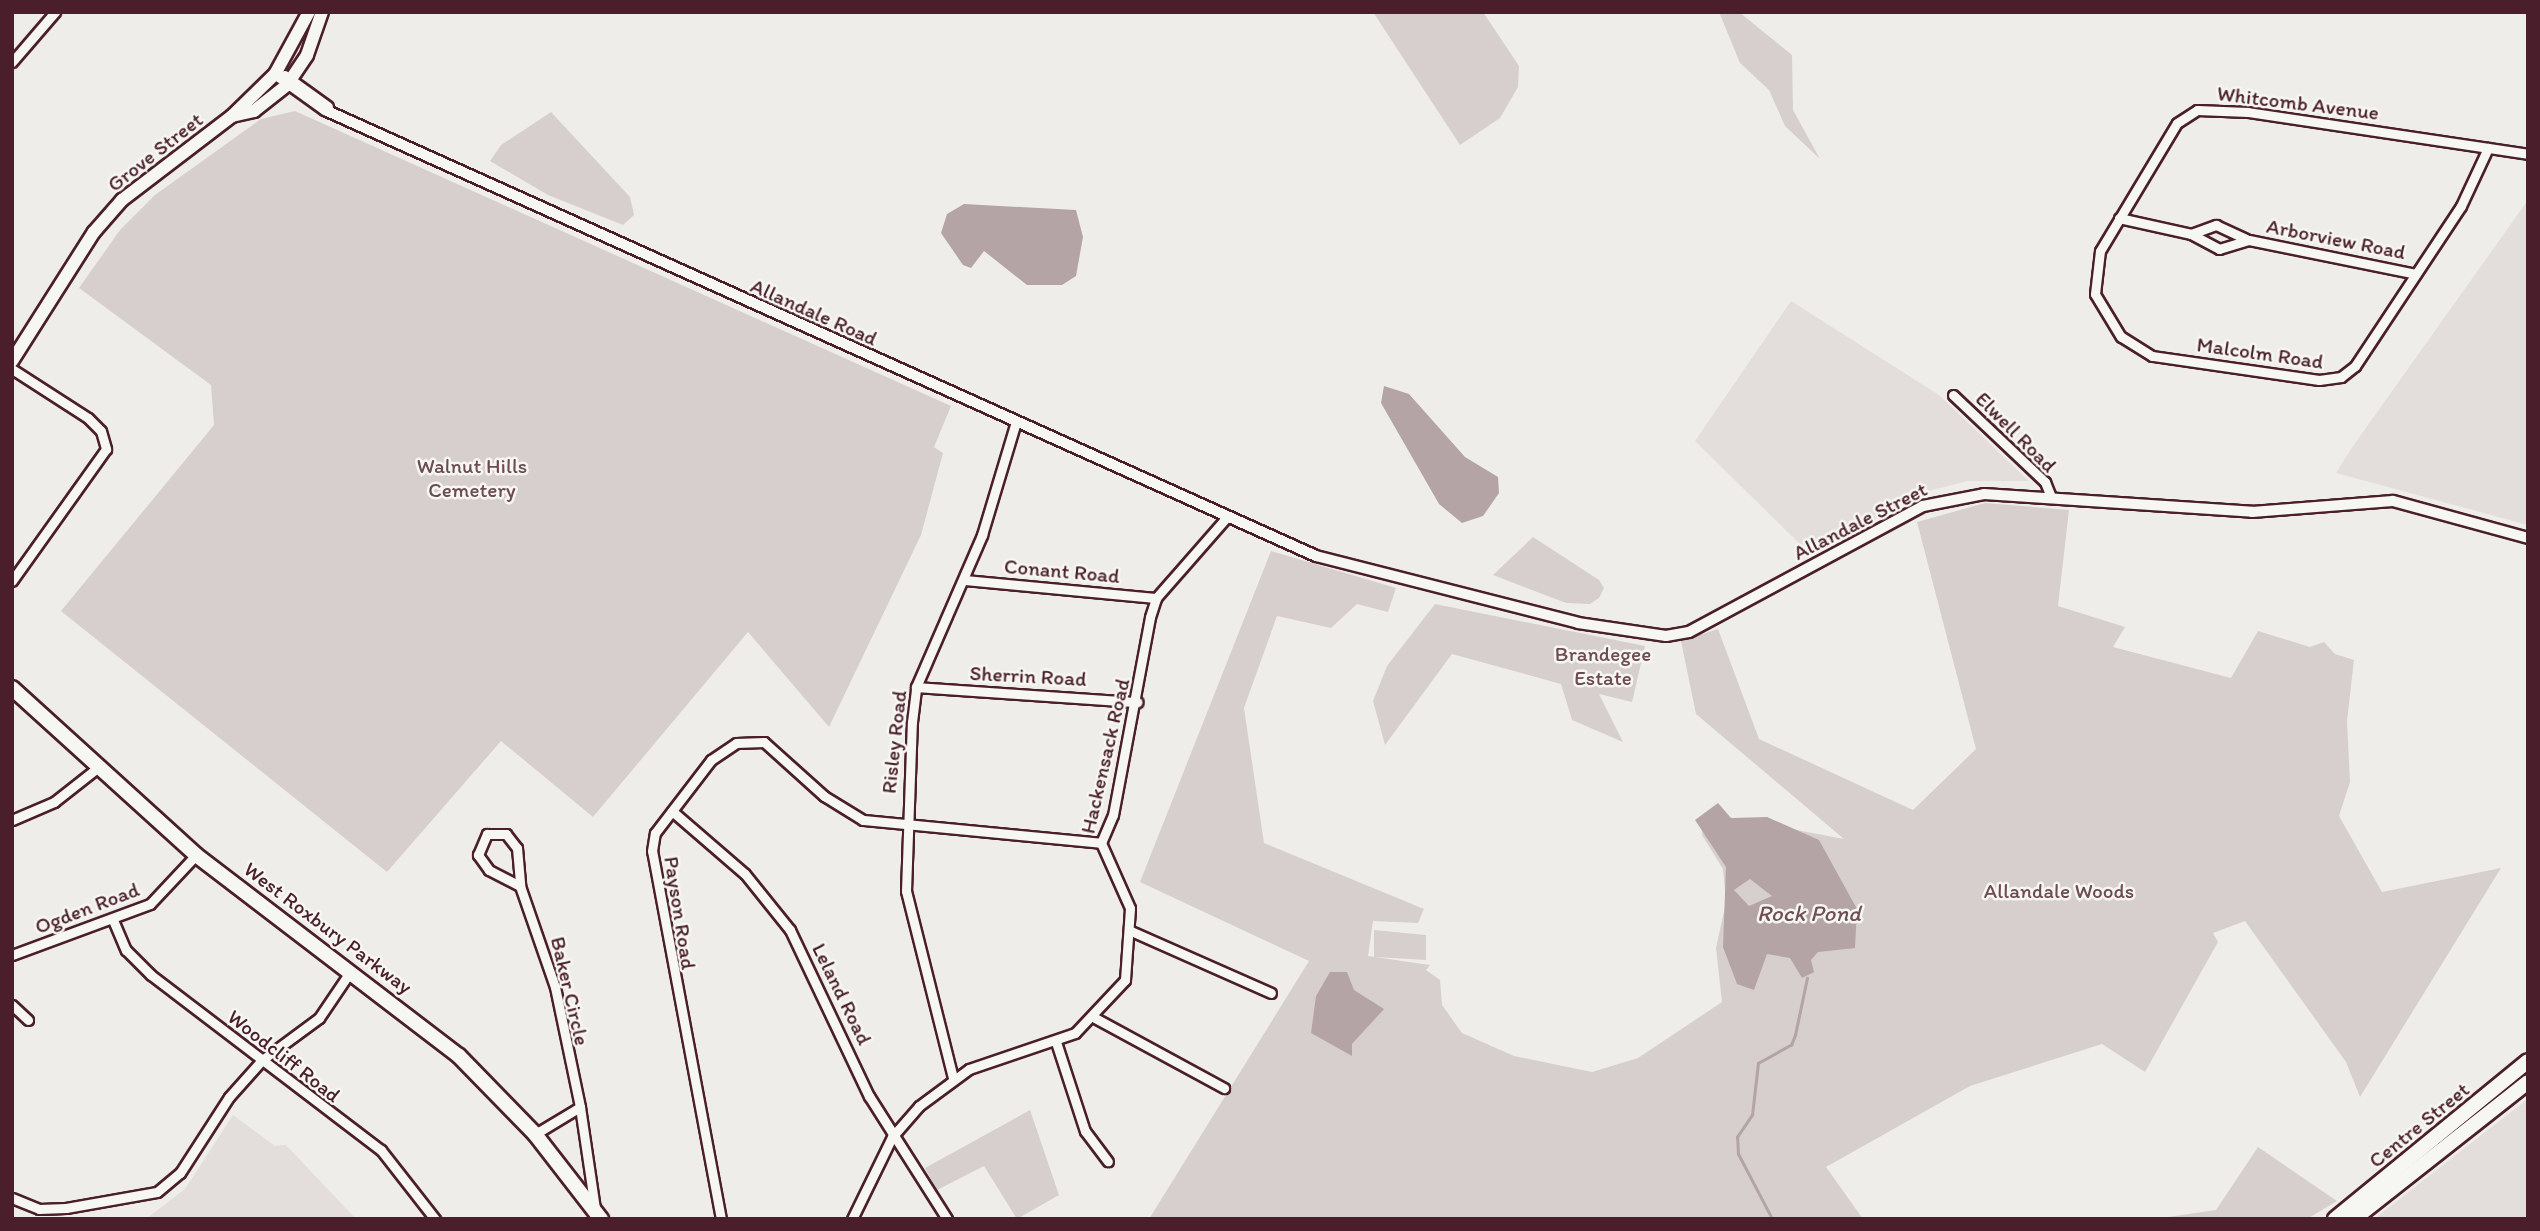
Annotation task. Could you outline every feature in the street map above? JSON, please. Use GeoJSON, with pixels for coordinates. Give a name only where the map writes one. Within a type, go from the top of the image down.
{"type":"FeatureCollection","features":[{"type":"Feature","properties":{"kind":"main road","name":"Grove Street"},"geometry":{"type":"LineString","coordinates":[[12,361],[94,232],[121,200],[232,116],[275,74],[309,12]]}},
{"type":"Feature","properties":{"kind":"main road","name":"Grove Street"},"geometry":{"type":"LineString","coordinates":[[232,116],[254,111],[289,81],[322,12]]}},
{"type":"Feature","properties":{"kind":"main road","name":"West Roxbury Parkway"},"geometry":{"type":"LineString","coordinates":[[12,688],[96,769],[196,855],[459,1056],[535,1134],[598,1215]]}},
{"type":"Feature","properties":{"kind":"main road","name":"Centre Street"},"geometry":{"type":"LineString","coordinates":[[2335,1219],[2528,1061]]}},
{"type":"Feature","properties":{"kind":"main road","name":"Centre Street"},"geometry":{"type":"LineString","coordinates":[[2354,1219],[2528,1082]]}},
{"type":"Feature","properties":{"kind":"street"},"geometry":{"type":"LineString","coordinates":[[12,62],[55,12]]}},
{"type":"Feature","properties":{"kind":"street","name":"Allandale Road"},"geometry":{"type":"LineString","coordinates":[[275,74],[342,116],[1273,537]]}},
{"type":"Feature","properties":{"kind":"street","name":"Whitcomb Avenue"},"geometry":{"type":"LineString","coordinates":[[2119,218],[2177,123],[2197,110],[2528,153]]}},
{"type":"Feature","properties":{"kind":"street","name":"Malcolm Road"},"geometry":{"type":"LineString","coordinates":[[2119,218],[2098,258],[2095,294],[2121,337],[2152,356],[2319,380],[2341,377],[2416,274],[2482,171],[2488,148]]}},
{"type":"Feature","properties":{"kind":"street","name":"Arborview Road"},"geometry":{"type":"LineString","coordinates":[[2119,218],[2191,234],[2219,249],[2249,240]]}},
{"type":"Feature","properties":{"kind":"street","name":"Arborview Road"},"geometry":{"type":"LineString","coordinates":[[2191,234],[2216,225],[2249,240],[2416,274]]}},
{"type":"Feature","properties":{"kind":"street"},"geometry":{"type":"LineString","coordinates":[[12,369],[88,418],[101,431],[106,449],[12,581]]}},
{"type":"Feature","properties":{"kind":"street","name":"Elwell Road"},"geometry":{"type":"LineString","coordinates":[[1953,395],[2045,482],[2051,497]]}},
{"type":"Feature","properties":{"kind":"street","name":"Risley Road"},"geometry":{"type":"LineString","coordinates":[[953,1078],[910,914],[904,825],[916,687],[964,580],[1016,422]]}},
{"type":"Feature","properties":{"kind":"street","name":"Allandale Street"},"geometry":{"type":"LineString","coordinates":[[1273,537],[1351,568],[1590,625],[1666,636],[1727,614],[1923,506],[1984,494],[2252,512],[2393,501],[2528,538]]}},
{"type":"Feature","properties":{"kind":"street"},"geometry":{"type":"LineString","coordinates":[[1156,598],[1227,517]]}},
{"type":"Feature","properties":{"kind":"street","name":"Conant Road"},"geometry":{"type":"LineString","coordinates":[[964,580],[1156,598]]}},
{"type":"Feature","properties":{"kind":"street","name":"Hackensack Road"},"geometry":{"type":"LineString","coordinates":[[852,1219],[892,1137],[953,1078],[1056,1042],[1095,1018],[1125,979],[1131,931],[1126,892],[1101,843],[1113,815],[1156,598]]}},
{"type":"Feature","properties":{"kind":"street","name":"Sherrin Road"},"geometry":{"type":"LineString","coordinates":[[916,687],[1137,702]]}},
{"type":"Feature","properties":{"kind":"street","name":"Payson Road"},"geometry":{"type":"LineString","coordinates":[[721,1219],[652,851],[654,833],[716,755],[750,740],[776,748],[840,808],[863,820],[1101,843]]}},
{"type":"Feature","properties":{"kind":"street"},"geometry":{"type":"LineString","coordinates":[[12,820],[54,802],[96,769]]}},
{"type":"Feature","properties":{"kind":"street","name":"Leland Road"},"geometry":{"type":"LineString","coordinates":[[672,811],[745,874],[790,930],[892,1137],[947,1219]]}},
{"type":"Feature","properties":{"kind":"street","name":"Baker Circle"},"geometry":{"type":"LineString","coordinates":[[520,886],[489,870],[478,855],[487,834],[513,841],[520,886],[555,987],[580,1107],[598,1215]]}},
{"type":"Feature","properties":{"kind":"street","name":"Ogden Road"},"geometry":{"type":"LineString","coordinates":[[12,955],[113,920],[166,893],[196,855]]}},
{"type":"Feature","properties":{"kind":"street","name":"Woodcliff Road"},"geometry":{"type":"LineString","coordinates":[[113,920],[126,950],[151,975],[381,1150],[435,1219]]}},
{"type":"Feature","properties":{"kind":"street"},"geometry":{"type":"LineString","coordinates":[[1131,931],[1271,993]]}},
{"type":"Feature","properties":{"kind":"street"},"geometry":{"type":"LineString","coordinates":[[12,1198],[39,1209],[66,1208],[157,1192],[180,1173],[229,1097],[262,1060],[319,1018],[350,972]]}},
{"type":"Feature","properties":{"kind":"street"},"geometry":{"type":"LineString","coordinates":[[12,1005],[28,1020]]}},
{"type":"Feature","properties":{"kind":"street"},"geometry":{"type":"LineString","coordinates":[[1095,1018],[1224,1088]]}},
{"type":"Feature","properties":{"kind":"street"},"geometry":{"type":"LineString","coordinates":[[1056,1042],[1085,1131],[1108,1161]]}},
{"type":"Feature","properties":{"kind":"street"},"geometry":{"type":"LineString","coordinates":[[535,1134],[580,1107]]}},
{"type":"Feature","properties":{"kind":"shaded area"},"geometry":{"type":"Polygon","coordinates":[[[2528,200],[2528,525],[2336,473],[2353,446],[2528,200]]]}},
{"type":"Feature","properties":{"kind":"shaded area"},"geometry":{"type":"Polygon","coordinates":[[[1791,301],[1939,395],[2029,481],[1968,481],[1928,491],[1810,554],[1695,441],[1791,301]]]}},
{"type":"Feature","properties":{"kind":"shaded area"},"geometry":{"type":"Polygon","coordinates":[[[2528,1099],[2528,1219],[2374,1219],[2507,1115],[2528,1099]]]}},
{"type":"Feature","properties":{"kind":"shaded area"},"geometry":{"type":"Polygon","coordinates":[[[233,1115],[275,1146],[286,1145],[356,1219],[146,1219],[185,1189],[233,1115]]]}},
{"type":"Feature","properties":{"kind":"green space"},"geometry":{"type":"Polygon","coordinates":[[[1373,12],[1483,12],[1519,66],[1518,87],[1500,118],[1460,145],[1373,12]]]}},
{"type":"Feature","properties":{"kind":"green space"},"geometry":{"type":"Polygon","coordinates":[[[1719,12],[1739,12],[1792,55],[1793,110],[1820,159],[1785,126],[1769,90],[1740,63],[1719,12]]]}},
{"type":"Feature","properties":{"kind":"green space","name":"Walnut Hills Cemetery"},"geometry":{"type":"Polygon","coordinates":[[[295,111],[951,406],[934,447],[943,453],[921,535],[829,727],[748,632],[593,817],[501,741],[387,872],[61,611],[214,425],[211,385],[79,288],[120,230],[155,195],[261,119],[295,111]]]}},
{"type":"Feature","properties":{"kind":"green space"},"geometry":{"type":"Polygon","coordinates":[[[551,112],[630,197],[634,215],[623,225],[548,195],[490,161],[501,145],[551,112]]]}},
{"type":"Feature","properties":{"kind":"green space","name":"Allandale Woods"},"geometry":{"type":"Polygon","coordinates":[[[1985,503],[2069,510],[2058,606],[2125,627],[2113,647],[2231,678],[2258,631],[2310,647],[2324,642],[2335,654],[2354,660],[2347,721],[2350,782],[2339,816],[2382,892],[2501,868],[2360,1097],[2346,1062],[2245,921],[2213,933],[2218,942],[2145,1072],[2102,1044],[1970,1086],[1826,1167],[1863,1219],[1149,1219],[1309,961],[1140,882],[1271,551],[1396,588],[1388,612],[1357,604],[1331,628],[1277,616],[1244,708],[1264,843],[1424,909],[1418,923],[1373,921],[1368,956],[1430,965],[1426,970],[1440,980],[1442,1005],[1462,1033],[1514,1056],[1592,1072],[1638,1058],[1722,1002],[1716,948],[1726,902],[1723,869],[1702,835],[1703,819],[1712,814],[1844,839],[1696,714],[1681,641],[1718,629],[1759,739],[1913,810],[1976,749],[1917,522],[1985,503]]]}},
{"type":"Feature","properties":{"kind":"green space"},"geometry":{"type":"Polygon","coordinates":[[[1533,537],[1599,580],[1604,588],[1599,598],[1590,604],[1566,603],[1493,575],[1533,537]]]}},
{"type":"Feature","properties":{"kind":"green space","name":"Brandegee Estate"},"geometry":{"type":"Polygon","coordinates":[[[1435,604],[1645,646],[1632,702],[1599,694],[1623,742],[1572,720],[1561,684],[1452,654],[1385,745],[1373,701],[1387,666],[1435,604]]]}},
{"type":"Feature","properties":{"kind":"green space"},"geometry":{"type":"Polygon","coordinates":[[[1374,930],[1426,935],[1426,960],[1374,957],[1374,930]]]}},
{"type":"Feature","properties":{"kind":"green space"},"geometry":{"type":"Polygon","coordinates":[[[1030,1110],[1059,1195],[1017,1219],[984,1166],[937,1190],[925,1168],[1030,1110]]]}},
{"type":"Feature","properties":{"kind":"green space"},"geometry":{"type":"Polygon","coordinates":[[[2258,1147],[2337,1201],[2307,1219],[2154,1219],[2216,1210],[2258,1147]]]}},
{"type":"Feature","properties":{"kind":"water"},"geometry":{"type":"Polygon","coordinates":[[[964,204],[1076,210],[1083,237],[1076,276],[1062,285],[1027,285],[984,251],[971,268],[963,265],[941,233],[947,214],[964,204]]]}},
{"type":"Feature","properties":{"kind":"water"},"geometry":{"type":"Polygon","coordinates":[[[1384,386],[1409,394],[1465,457],[1498,477],[1499,493],[1483,516],[1462,523],[1439,504],[1381,403],[1384,386]]]}},
{"type":"Feature","properties":{"kind":"water","name":"Rock Pond"},"geometry":{"type":"Polygon","coordinates":[[[1718,803],[1731,818],[1767,817],[1819,840],[1857,909],[1855,948],[1818,952],[1811,960],[1814,972],[1802,978],[1790,958],[1767,954],[1754,990],[1737,984],[1723,947],[1726,867],[1695,820],[1718,803]],[[1750,879],[1734,890],[1749,906],[1772,896],[1750,879]]]}},
{"type":"Feature","properties":{"kind":"water"},"geometry":{"type":"Polygon","coordinates":[[[1330,972],[1347,972],[1354,990],[1384,1009],[1352,1044],[1352,1056],[1311,1033],[1316,996],[1330,972]]]}},
{"type":"Feature","properties":{"kind":"waterway"},"geometry":{"type":"LineString","coordinates":[[1772,1219],[1738,1154],[1737,1137],[1752,1115],[1758,1063],[1791,1045],[1807,978]]}}]}
